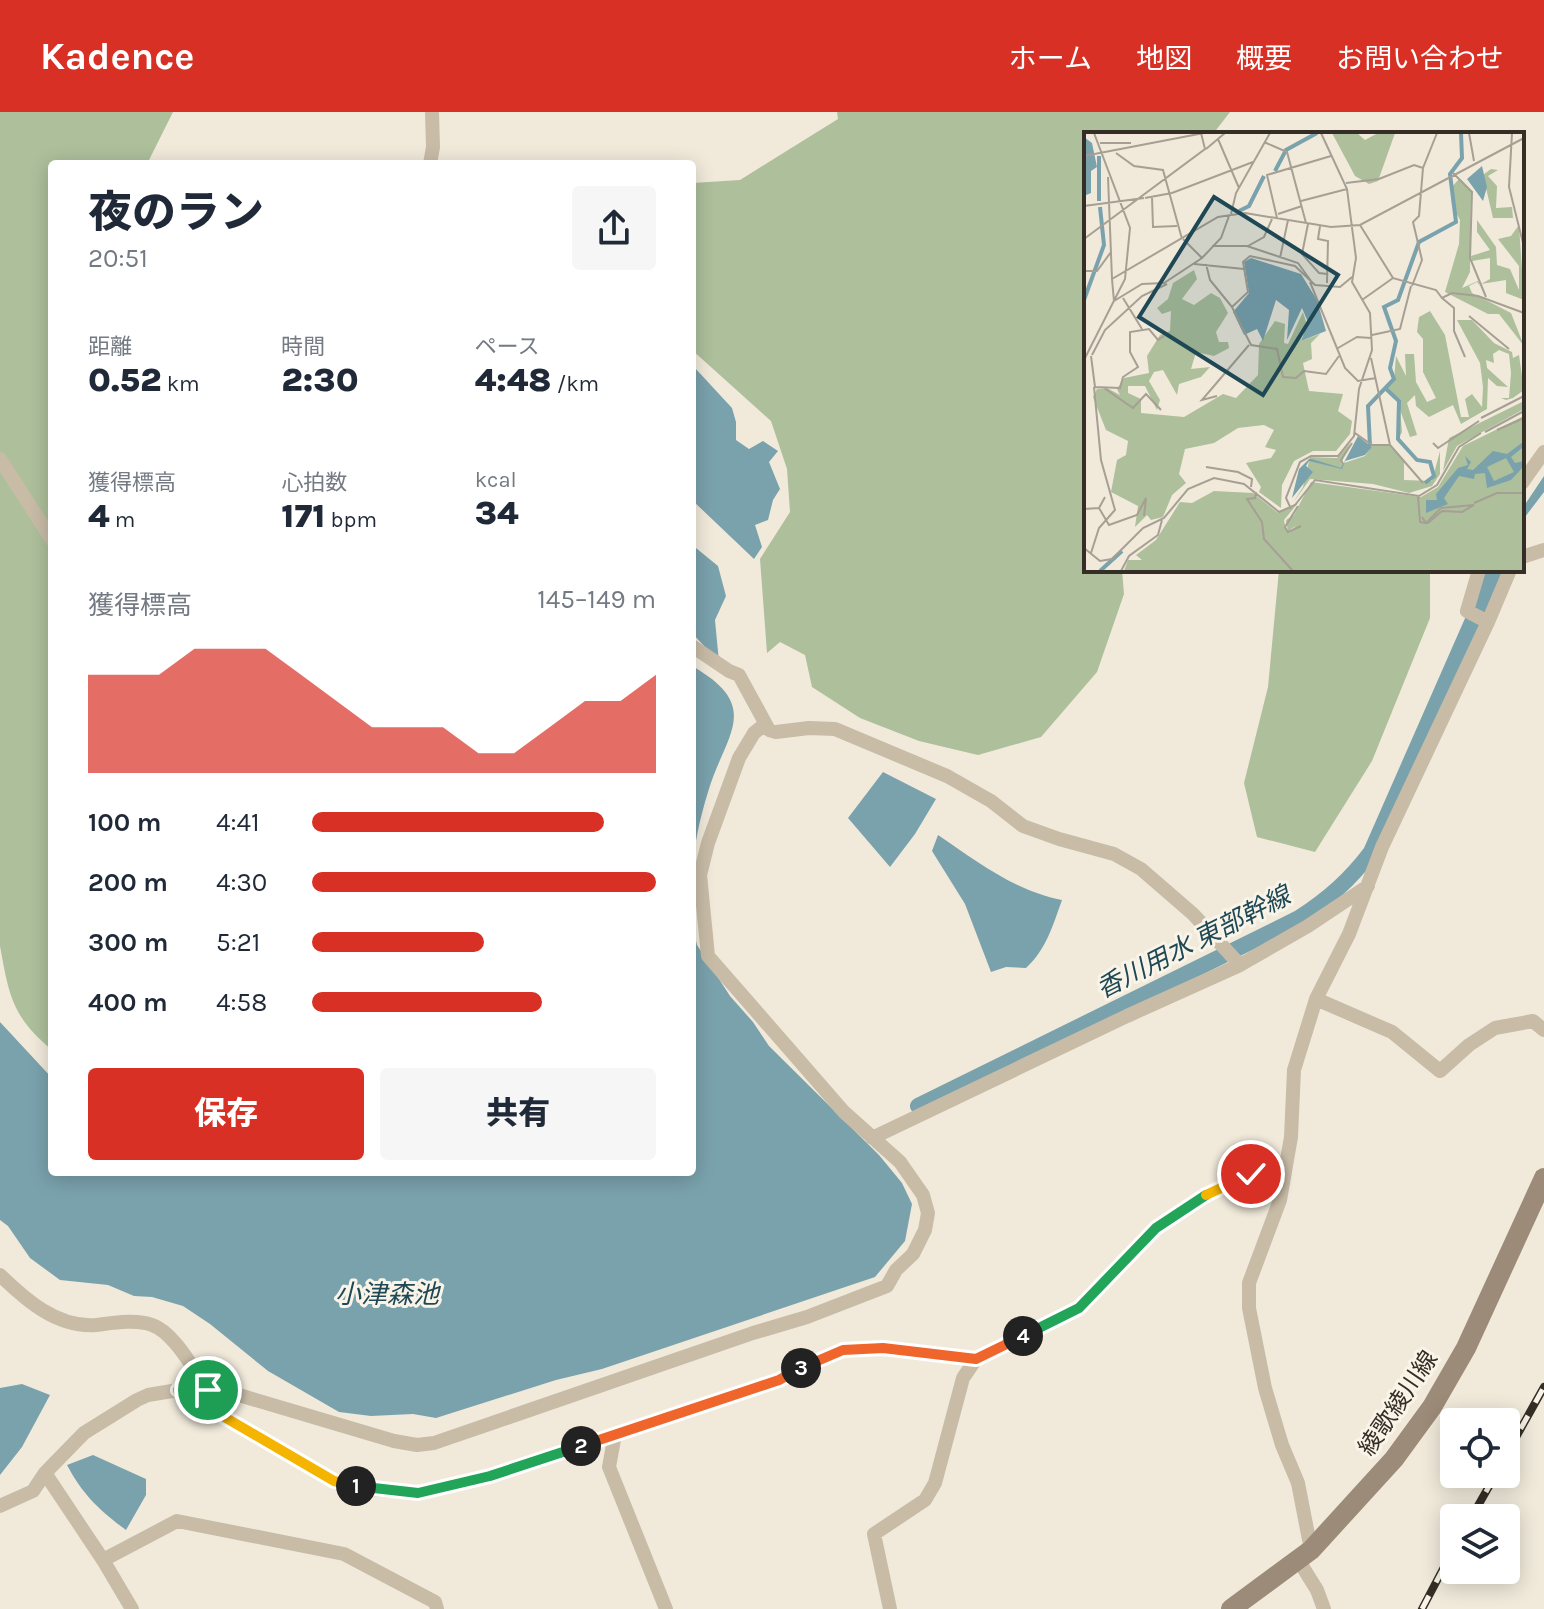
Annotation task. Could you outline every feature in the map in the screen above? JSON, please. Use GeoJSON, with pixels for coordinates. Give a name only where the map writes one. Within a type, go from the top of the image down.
{"type":"FeatureCollection","features":[{"type":"Feature","properties":{"kind":"main road","name":"綾歌綾川線"},"geometry":{"type":"LineString","coordinates":[[1231,1609],[1305,1555],[1394,1459],[1432,1407],[1466,1348],[1544,1178]]}},
{"type":"Feature","properties":{"kind":"street"},"geometry":{"type":"LineString","coordinates":[[431,160],[432,112]]}},
{"type":"Feature","properties":{"kind":"street"},"geometry":{"type":"LineString","coordinates":[[1524,480],[1544,452]]}},
{"type":"Feature","properties":{"kind":"street"},"geometry":{"type":"LineString","coordinates":[[0,459],[48,534]]}},
{"type":"Feature","properties":{"kind":"street"},"geometry":{"type":"LineString","coordinates":[[1524,556],[1544,550]]}},
{"type":"Feature","properties":{"kind":"street"},"geometry":{"type":"LineString","coordinates":[[1478,572],[1467,611],[1480,618]]}},
{"type":"Feature","properties":{"kind":"street"},"geometry":{"type":"LineString","coordinates":[[1324,1609],[1305,1555],[1298,1483],[1282,1445],[1265,1388],[1249,1308],[1249,1283],[1280,1200],[1291,1137],[1294,1070],[1316,999],[1349,934],[1382,847],[1480,618],[1509,572]]}},
{"type":"Feature","properties":{"kind":"street"},"geometry":{"type":"LineString","coordinates":[[696,649],[739,675],[764,725],[774,732],[835,729],[947,776],[991,801],[1023,826],[1114,854],[1141,869],[1193,914],[1240,965]]}},
{"type":"Feature","properties":{"kind":"street"},"geometry":{"type":"LineString","coordinates":[[0,1506],[33,1491],[45,1473],[84,1433],[148,1395],[178,1390],[222,1390],[394,1441],[417,1445],[434,1443],[807,1317],[887,1286],[896,1270],[913,1254],[925,1230],[928,1213],[923,1195],[900,1162],[844,1112],[708,956],[700,875],[708,843],[739,758],[754,733],[764,725]]}},
{"type":"Feature","properties":{"kind":"street"},"geometry":{"type":"LineString","coordinates":[[872,1138],[1240,965],[1369,886]]}},
{"type":"Feature","properties":{"kind":"street"},"geometry":{"type":"LineString","coordinates":[[1316,999],[1392,1032],[1440,1071],[1469,1045],[1495,1028],[1533,1021],[1544,1030]]}},
{"type":"Feature","properties":{"kind":"street"},"geometry":{"type":"LineString","coordinates":[[890,1609],[874,1534],[925,1500],[935,1483],[963,1378],[976,1359],[1079,1308],[1156,1228],[1211,1192],[1286,1162]]}},
{"type":"Feature","properties":{"kind":"street"},"geometry":{"type":"LineString","coordinates":[[0,1275],[27,1301],[54,1316],[92,1325],[151,1324],[168,1335],[208,1390]]}},
{"type":"Feature","properties":{"kind":"street"},"geometry":{"type":"LineString","coordinates":[[178,1390],[334,1481],[371,1489],[418,1493],[490,1476],[779,1380],[843,1350],[883,1348],[976,1359]]}},
{"type":"Feature","properties":{"kind":"street"},"geometry":{"type":"LineString","coordinates":[[615,1434],[609,1467],[666,1609]]}},
{"type":"Feature","properties":{"kind":"street"},"geometry":{"type":"LineString","coordinates":[[45,1473],[132,1609]]}},
{"type":"Feature","properties":{"kind":"street"},"geometry":{"type":"LineString","coordinates":[[103,1560],[177,1521],[344,1554],[435,1602],[437,1609]]}},
{"type":"Feature","properties":{"kind":"green space"},"geometry":{"type":"Polygon","coordinates":[[[0,112],[173,112],[149,160],[48,160],[48,1046],[28,1027],[14,1004],[0,946],[0,112]]]}},
{"type":"Feature","properties":{"kind":"green space"},"geometry":{"type":"Polygon","coordinates":[[[837,112],[1230,112],[1215,132],[1084,132],[1084,572],[1122,572],[1124,594],[1097,672],[1041,737],[978,755],[919,741],[860,718],[812,687],[805,655],[780,642],[767,653],[760,559],[790,512],[787,469],[771,421],[696,354],[696,183],[740,180],[838,119],[837,112]]]}},
{"type":"Feature","properties":{"kind":"green space"},"geometry":{"type":"Polygon","coordinates":[[[1279,572],[1430,572],[1430,618],[1372,761],[1315,852],[1257,837],[1244,783],[1268,687],[1279,572]]]}},
{"type":"Feature","properties":{"kind":"water"},"geometry":{"type":"Polygon","coordinates":[[[696,369],[732,408],[736,440],[749,449],[763,441],[778,451],[769,462],[780,489],[773,500],[768,520],[755,525],[762,547],[754,559],[696,504],[696,369]]]}},
{"type":"Feature","properties":{"kind":"water"},"geometry":{"type":"Polygon","coordinates":[[[1544,476],[1544,492],[1524,518],[1524,506],[1544,476]]]}},
{"type":"Feature","properties":{"kind":"water"},"geometry":{"type":"Polygon","coordinates":[[[696,548],[718,566],[726,596],[715,620],[719,662],[696,637],[696,548]]]}},
{"type":"Feature","properties":{"kind":"water"},"geometry":{"type":"Polygon","coordinates":[[[696,669],[727,695],[733,709],[729,737],[705,802],[696,842],[696,669]]]}},
{"type":"Feature","properties":{"kind":"water"},"geometry":{"type":"Polygon","coordinates":[[[883,772],[936,799],[890,867],[848,818],[883,772]]]}},
{"type":"Feature","properties":{"kind":"water"},"geometry":{"type":"Polygon","coordinates":[[[938,835],[1012,882],[1062,900],[1044,945],[1026,968],[1006,967],[991,972],[965,904],[932,851],[938,835]]]}},
{"type":"Feature","properties":{"kind":"water","name":"小津森池"},"geometry":{"type":"Polygon","coordinates":[[[696,941],[730,996],[769,1046],[879,1155],[902,1183],[912,1204],[905,1241],[875,1277],[602,1369],[556,1380],[436,1418],[413,1414],[371,1416],[339,1412],[268,1371],[183,1306],[152,1297],[134,1296],[108,1285],[60,1280],[30,1258],[8,1226],[0,1220],[0,1022],[48,1074],[48,1176],[696,1176],[696,941]]]}},
{"type":"Feature","properties":{"kind":"water"},"geometry":{"type":"Polygon","coordinates":[[[22,1384],[50,1395],[22,1447],[0,1475],[0,1388],[22,1384]]]}},
{"type":"Feature","properties":{"kind":"water"},"geometry":{"type":"Polygon","coordinates":[[[93,1455],[146,1479],[146,1495],[126,1530],[92,1501],[67,1465],[93,1455]]]}},
{"type":"Feature","properties":{"kind":"waterway","name":"香川用水 東部幹線"},"geometry":{"type":"LineString","coordinates":[[918,1106],[1299,918],[1338,888],[1371,852],[1494,572]]}},
{"type":"Feature","properties":{"kind":"railway"},"geometry":{"type":"LineString","coordinates":[[1520,1430],[1544,1387]]}},
{"type":"Feature","properties":{"kind":"railway"},"geometry":{"type":"LineString","coordinates":[[1479,1504],[1488,1488]]}},
{"type":"Feature","properties":{"kind":"railway"},"geometry":{"type":"LineString","coordinates":[[1422,1609],[1440,1575]]}},
{"type":"Feature","properties":{"kind":"route"},"geometry":{"type":"LineString","coordinates":[[208,1390],[178,1390],[334,1481],[371,1489],[418,1493],[490,1476],[779,1380],[843,1350],[883,1348],[976,1359],[1079,1308],[1156,1228],[1211,1192],[1251,1174]]}}]}
